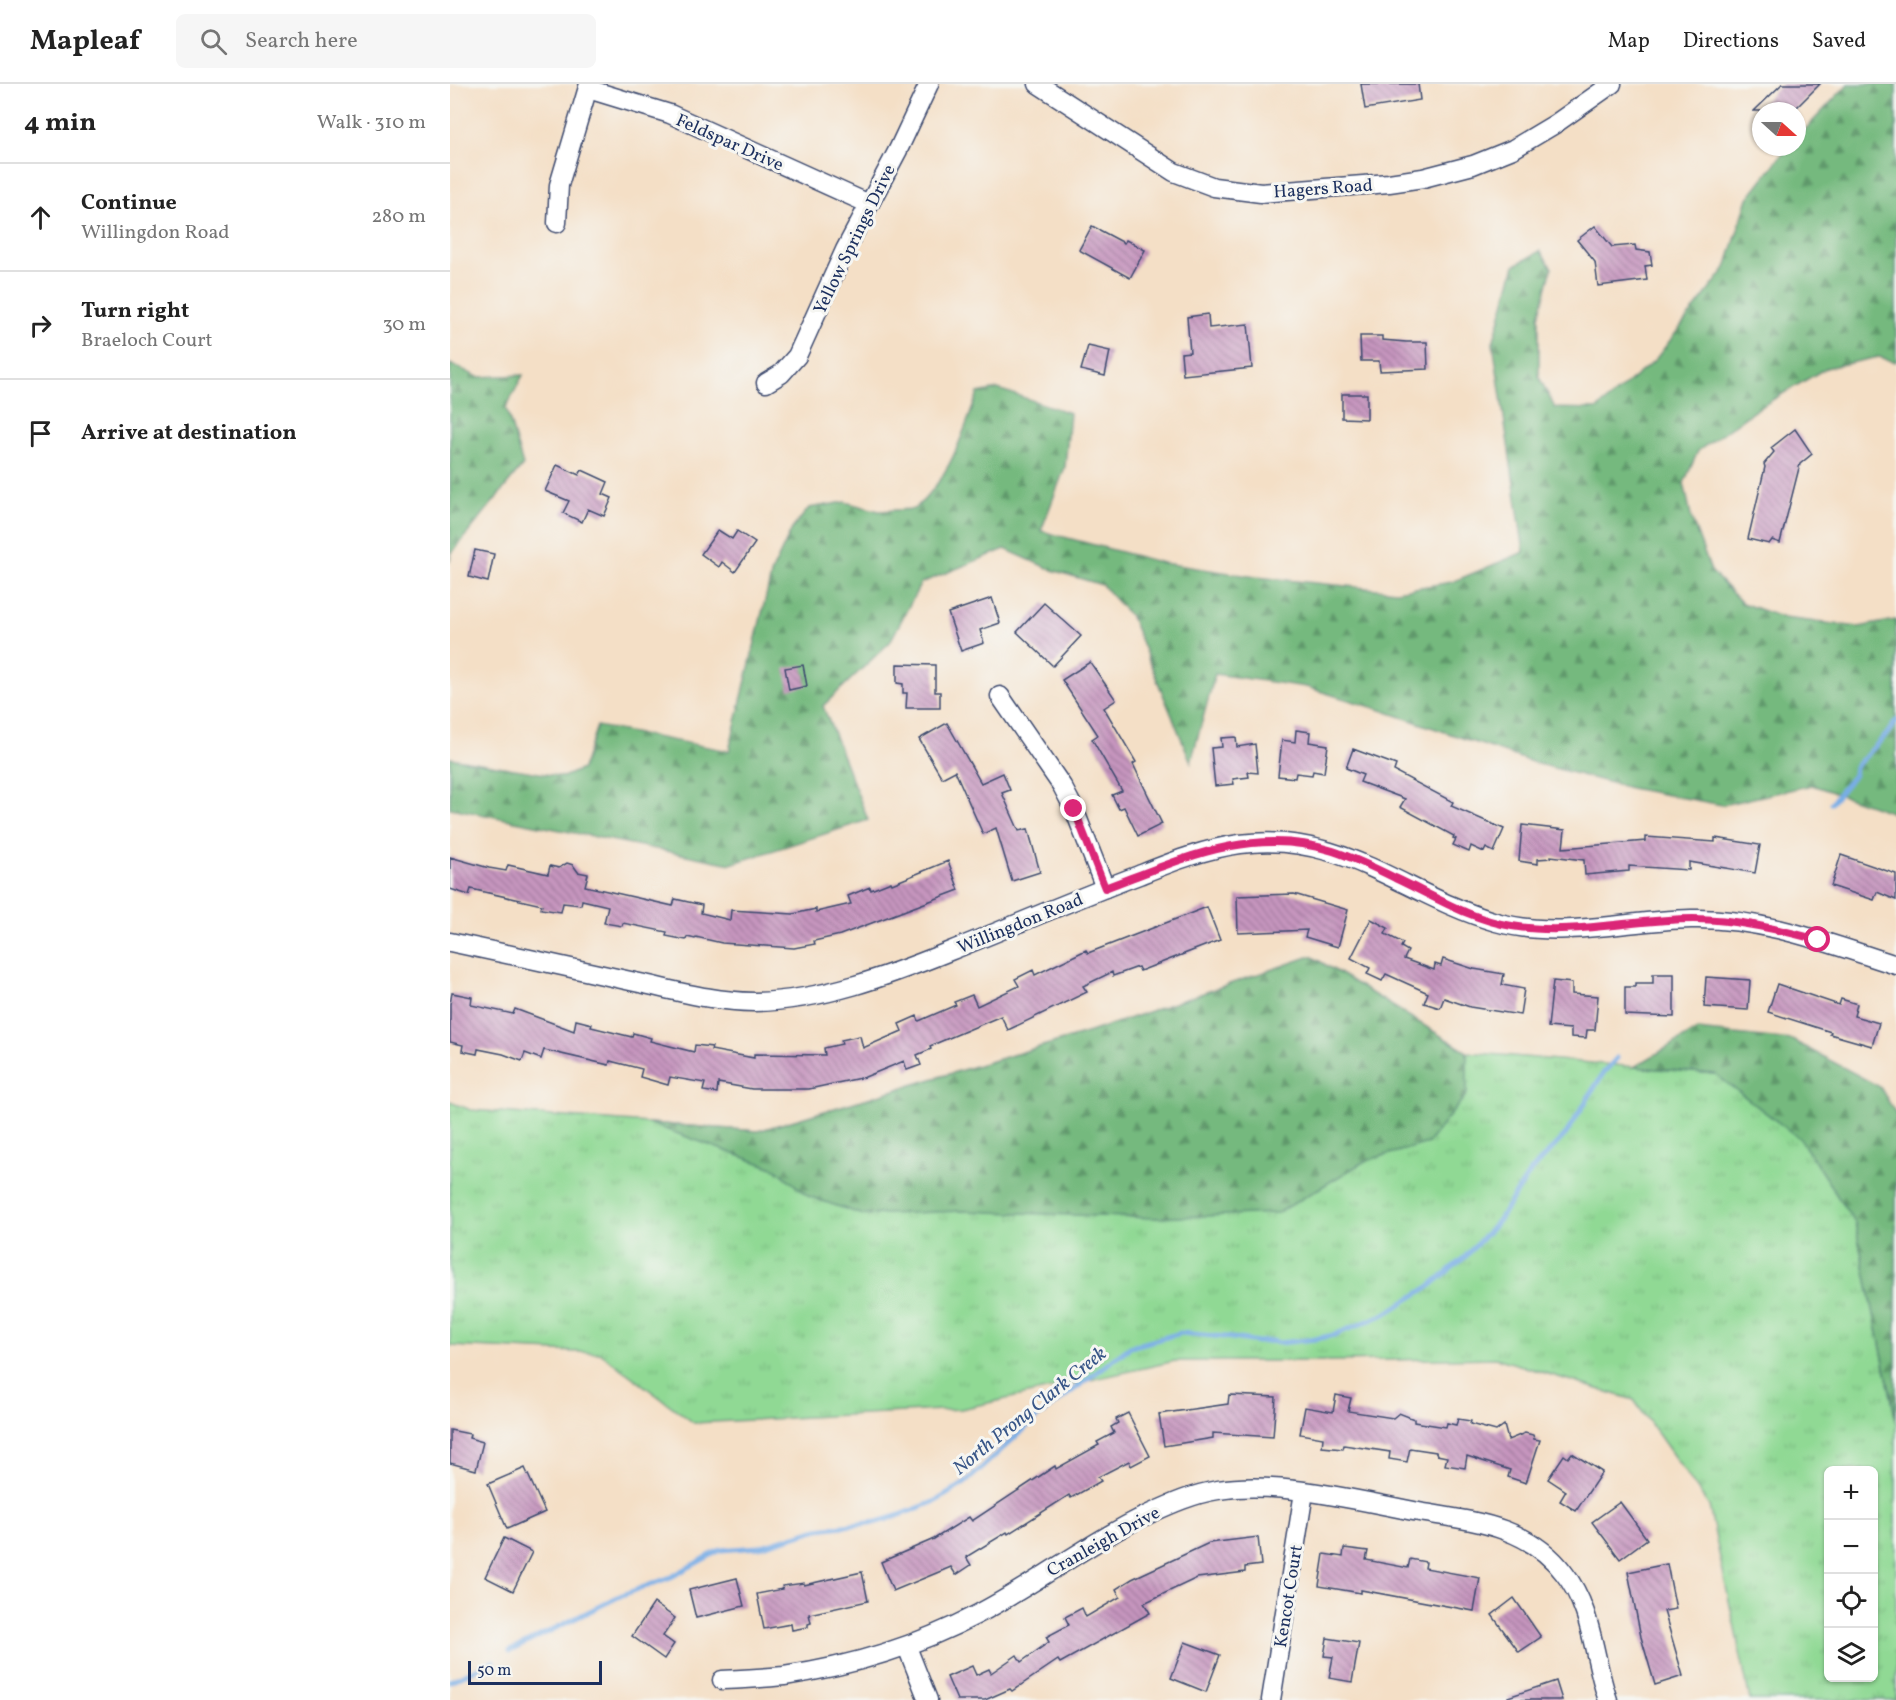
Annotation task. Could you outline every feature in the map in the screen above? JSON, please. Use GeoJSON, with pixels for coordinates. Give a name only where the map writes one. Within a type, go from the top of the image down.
{"type":"FeatureCollection","features":[{"type":"Feature","properties":{"kind":"street","name":"Yellow Springs Drive"},"geometry":{"type":"LineString","coordinates":[[766,383],[781,374],[797,356],[845,250],[898,150],[929,84]]}},
{"type":"Feature","properties":{"kind":"street","name":"Hagers Road"},"geometry":{"type":"LineString","coordinates":[[1038,84],[1174,172],[1214,187],[1261,193],[1389,183],[1423,178],[1473,165],[1513,148],[1555,124],[1611,84]]}},
{"type":"Feature","properties":{"kind":"street","name":"Feldspar Drive"},"geometry":{"type":"LineString","coordinates":[[589,87],[669,114],[869,204]]}},
{"type":"Feature","properties":{"kind":"street"},"geometry":{"type":"LineString","coordinates":[[557,223],[560,185],[589,87]]}},
{"type":"Feature","properties":{"kind":"street"},"geometry":{"type":"LineString","coordinates":[[1000,696],[1062,786],[1074,809],[1105,888]]}},
{"type":"Feature","properties":{"kind":"street","name":"Willingdon Road"},"geometry":{"type":"LineString","coordinates":[[450,942],[695,995],[754,1002],[796,998],[855,985],[920,963],[1201,852],[1237,844],[1268,841],[1331,850],[1362,862],[1471,914],[1512,926],[1563,929],[1694,919],[1749,924],[1818,940],[1896,965]]}},
{"type":"Feature","properties":{"kind":"street","name":"Cranleigh Drive"},"geometry":{"type":"LineString","coordinates":[[722,1680],[784,1676],[856,1662],[907,1647],[978,1614],[1118,1529],[1172,1503],[1219,1490],[1263,1488],[1305,1492],[1498,1527],[1534,1544],[1549,1555],[1575,1588],[1590,1627],[1608,1700]]}},
{"type":"Feature","properties":{"kind":"street","name":"Kencot Court"},"geometry":{"type":"LineString","coordinates":[[1271,1700],[1305,1492]]}},
{"type":"Feature","properties":{"kind":"street"},"geometry":{"type":"LineString","coordinates":[[907,1647],[928,1700]]}},
{"type":"Feature","properties":{"kind":"green space"},"geometry":{"type":"Polygon","coordinates":[[[1848,84],[1896,84],[1896,362],[1879,357],[1826,368],[1757,409],[1698,451],[1684,483],[1692,520],[1711,571],[1742,603],[1784,618],[1859,627],[1896,620],[1896,814],[1812,785],[1722,805],[1630,788],[1535,763],[1306,687],[1215,674],[1191,762],[1131,617],[1102,585],[1052,570],[1005,549],[921,583],[890,642],[823,706],[868,820],[731,864],[450,808],[450,758],[563,777],[582,769],[597,726],[729,751],[772,571],[792,529],[809,508],[845,502],[879,511],[914,509],[937,484],[946,470],[978,393],[998,389],[1070,413],[1065,467],[1041,531],[1163,563],[1256,577],[1396,591],[1452,582],[1524,552],[1493,343],[1515,265],[1540,251],[1552,268],[1539,316],[1539,377],[1555,408],[1597,409],[1655,360],[1726,268],[1748,198],[1781,156],[1806,156],[1806,128],[1848,84]]]}},
{"type":"Feature","properties":{"kind":"green space"},"geometry":{"type":"Polygon","coordinates":[[[450,364],[478,377],[523,375],[506,408],[523,465],[451,554],[450,562],[450,364]]]}},
{"type":"Feature","properties":{"kind":"green space"},"geometry":{"type":"Polygon","coordinates":[[[1311,956],[1467,1052],[1715,1074],[1828,1119],[1855,1223],[1896,1420],[1896,1700],[1750,1700],[1709,1506],[1634,1400],[1496,1358],[1175,1361],[961,1409],[694,1423],[600,1353],[450,1346],[450,1102],[471,1110],[758,1131],[1090,1032],[1311,956]]]}},
{"type":"Feature","properties":{"kind":"green space"},"geometry":{"type":"Polygon","coordinates":[[[1311,956],[1467,1052],[1467,1094],[1428,1143],[1365,1161],[1278,1213],[1154,1218],[962,1211],[863,1215],[808,1196],[776,1169],[648,1123],[758,1131],[1090,1032],[1311,956]]]}},
{"type":"Feature","properties":{"kind":"green space"},"geometry":{"type":"Polygon","coordinates":[[[1697,1030],[1792,1040],[1880,1087],[1896,1114],[1896,1420],[1855,1223],[1800,1139],[1715,1074],[1634,1067],[1697,1030]]]}},
{"type":"Feature","properties":{"kind":"building"},"geometry":{"type":"Polygon","coordinates":[[[1361,84],[1418,84],[1420,100],[1365,109],[1361,84]]]}},
{"type":"Feature","properties":{"kind":"building"},"geometry":{"type":"Polygon","coordinates":[[[1782,84],[1820,84],[1802,102],[1763,102],[1782,84]]]}},
{"type":"Feature","properties":{"kind":"building"},"geometry":{"type":"Polygon","coordinates":[[[1092,226],[1124,243],[1126,240],[1145,250],[1130,278],[1079,250],[1092,226]]]}},
{"type":"Feature","properties":{"kind":"building"},"geometry":{"type":"Polygon","coordinates":[[[1595,226],[1612,247],[1635,245],[1636,250],[1650,252],[1652,265],[1645,266],[1647,280],[1598,286],[1595,262],[1577,240],[1595,226]]]}},
{"type":"Feature","properties":{"kind":"building"},"geometry":{"type":"Polygon","coordinates":[[[1208,314],[1209,328],[1248,324],[1252,368],[1183,375],[1181,353],[1190,352],[1187,317],[1208,314]]]}},
{"type":"Feature","properties":{"kind":"building"},"geometry":{"type":"Polygon","coordinates":[[[1360,336],[1382,336],[1382,340],[1427,342],[1428,369],[1380,371],[1379,361],[1361,361],[1360,336]]]}},
{"type":"Feature","properties":{"kind":"building"},"geometry":{"type":"Polygon","coordinates":[[[1088,346],[1110,351],[1105,376],[1081,370],[1088,346]]]}},
{"type":"Feature","properties":{"kind":"building"},"geometry":{"type":"Polygon","coordinates":[[[1342,394],[1367,394],[1367,419],[1342,418],[1342,394]]]}},
{"type":"Feature","properties":{"kind":"building"},"geometry":{"type":"Polygon","coordinates":[[[1795,429],[1812,454],[1800,464],[1780,543],[1772,540],[1769,544],[1748,539],[1764,464],[1774,452],[1771,448],[1795,429]]]}},
{"type":"Feature","properties":{"kind":"building"},"geometry":{"type":"Polygon","coordinates":[[[557,465],[579,475],[582,470],[608,482],[603,494],[612,498],[604,516],[588,509],[582,522],[563,513],[569,501],[545,491],[557,465]]]}},
{"type":"Feature","properties":{"kind":"building"},"geometry":{"type":"Polygon","coordinates":[[[718,530],[732,539],[737,531],[755,543],[735,572],[722,562],[719,567],[701,554],[718,530]]]}},
{"type":"Feature","properties":{"kind":"building"},"geometry":{"type":"Polygon","coordinates":[[[475,550],[494,554],[488,582],[469,577],[475,550]]]}},
{"type":"Feature","properties":{"kind":"building"},"geometry":{"type":"Polygon","coordinates":[[[992,598],[1000,623],[980,630],[984,643],[961,651],[948,613],[992,598]]]}},
{"type":"Feature","properties":{"kind":"building"},"geometry":{"type":"Polygon","coordinates":[[[1044,603],[1081,636],[1053,666],[1017,632],[1044,603]]]}},
{"type":"Feature","properties":{"kind":"building"},"geometry":{"type":"Polygon","coordinates":[[[1090,662],[1116,700],[1104,708],[1136,762],[1133,764],[1162,824],[1138,836],[1124,807],[1119,809],[1112,795],[1122,791],[1092,739],[1098,735],[1062,680],[1090,662]]]}},
{"type":"Feature","properties":{"kind":"building"},"geometry":{"type":"Polygon","coordinates":[[[897,664],[935,665],[935,692],[940,692],[940,708],[906,708],[907,693],[903,693],[903,684],[897,683],[897,664]]]}},
{"type":"Feature","properties":{"kind":"building"},"geometry":{"type":"Polygon","coordinates":[[[803,665],[807,686],[789,690],[785,668],[803,665]]]}},
{"type":"Feature","properties":{"kind":"building"},"geometry":{"type":"Polygon","coordinates":[[[947,723],[981,783],[1003,773],[1010,790],[1002,793],[1019,831],[1028,829],[1040,872],[1012,881],[996,828],[983,834],[955,771],[942,778],[919,739],[947,723]]]}},
{"type":"Feature","properties":{"kind":"building"},"geometry":{"type":"Polygon","coordinates":[[[1296,730],[1310,732],[1309,742],[1328,745],[1324,773],[1313,771],[1312,775],[1296,773],[1295,778],[1278,776],[1282,740],[1295,742],[1296,730]]]}},
{"type":"Feature","properties":{"kind":"building"},"geometry":{"type":"Polygon","coordinates":[[[1236,737],[1237,747],[1255,744],[1258,773],[1248,772],[1249,777],[1233,779],[1234,784],[1215,786],[1211,748],[1222,747],[1221,738],[1236,737]]]}},
{"type":"Feature","properties":{"kind":"building"},"geometry":{"type":"Polygon","coordinates":[[[1353,749],[1396,765],[1394,771],[1453,802],[1451,806],[1504,829],[1494,852],[1486,848],[1484,852],[1471,846],[1469,852],[1453,845],[1456,839],[1453,838],[1454,836],[1400,807],[1405,799],[1360,782],[1363,775],[1346,768],[1353,749]]]}},
{"type":"Feature","properties":{"kind":"building"},"geometry":{"type":"Polygon","coordinates":[[[1522,825],[1565,830],[1563,848],[1646,841],[1646,837],[1715,842],[1715,838],[1760,845],[1755,873],[1689,862],[1689,870],[1629,866],[1629,871],[1585,875],[1584,860],[1551,856],[1551,858],[1538,859],[1538,864],[1519,861],[1522,825]]]}},
{"type":"Feature","properties":{"kind":"building"},"geometry":{"type":"Polygon","coordinates":[[[1841,855],[1896,874],[1896,900],[1877,892],[1874,900],[1831,886],[1841,855]]]}},
{"type":"Feature","properties":{"kind":"building"},"geometry":{"type":"Polygon","coordinates":[[[450,857],[506,871],[508,865],[548,874],[550,866],[559,868],[567,863],[573,865],[578,872],[588,874],[585,886],[673,906],[675,899],[702,905],[701,913],[730,920],[731,910],[793,914],[816,909],[816,912],[851,904],[848,896],[870,887],[871,890],[891,882],[892,884],[948,861],[959,890],[840,935],[814,941],[815,944],[794,948],[722,943],[696,937],[695,939],[687,937],[686,940],[666,936],[667,932],[623,923],[622,926],[604,923],[608,906],[582,900],[581,905],[563,903],[561,912],[541,909],[542,905],[471,889],[469,895],[450,889],[450,857]]]}},
{"type":"Feature","properties":{"kind":"building"},"geometry":{"type":"Polygon","coordinates":[[[1294,894],[1348,910],[1338,947],[1305,937],[1307,930],[1238,933],[1237,896],[1294,894]]]}},
{"type":"Feature","properties":{"kind":"building"},"geometry":{"type":"Polygon","coordinates":[[[1207,907],[1220,940],[1140,971],[1138,967],[1113,976],[1112,972],[1083,986],[1087,992],[1008,1030],[1001,1016],[930,1046],[931,1049],[917,1055],[921,1065],[907,1070],[904,1061],[865,1077],[809,1089],[752,1089],[718,1083],[717,1093],[703,1091],[705,1083],[670,1077],[668,1085],[640,1077],[642,1069],[610,1061],[609,1065],[544,1050],[541,1059],[525,1053],[522,1061],[478,1049],[477,1054],[462,1051],[463,1045],[450,1042],[452,993],[472,997],[471,1005],[513,1014],[515,1009],[574,1031],[576,1020],[592,1024],[591,1027],[632,1037],[633,1033],[651,1038],[650,1041],[694,1052],[695,1045],[754,1058],[754,1054],[825,1055],[824,1048],[842,1044],[841,1040],[860,1036],[863,1048],[902,1031],[899,1024],[917,1016],[919,1021],[956,1005],[954,1002],[972,995],[977,1006],[1019,986],[1015,979],[1033,970],[1035,975],[1086,950],[1088,953],[1207,907]]]}},
{"type":"Feature","properties":{"kind":"building"},"geometry":{"type":"Polygon","coordinates":[[[1371,919],[1388,928],[1385,934],[1403,943],[1401,947],[1408,951],[1404,959],[1434,970],[1435,964],[1441,966],[1443,959],[1474,969],[1504,974],[1502,985],[1524,989],[1520,1015],[1470,1007],[1444,998],[1440,1008],[1424,1003],[1428,993],[1386,974],[1382,981],[1367,974],[1370,968],[1351,958],[1371,919]]]}},
{"type":"Feature","properties":{"kind":"building"},"geometry":{"type":"Polygon","coordinates":[[[1653,974],[1674,974],[1674,1017],[1625,1015],[1625,987],[1635,987],[1635,983],[1653,983],[1653,974]]]}},
{"type":"Feature","properties":{"kind":"building"},"geometry":{"type":"Polygon","coordinates":[[[1706,977],[1750,980],[1748,1010],[1704,1007],[1706,977]]]}},
{"type":"Feature","properties":{"kind":"building"},"geometry":{"type":"Polygon","coordinates":[[[1553,981],[1572,983],[1572,994],[1598,996],[1595,1030],[1587,1030],[1586,1038],[1571,1037],[1571,1029],[1548,1027],[1553,981]]]}},
{"type":"Feature","properties":{"kind":"building"},"geometry":{"type":"Polygon","coordinates":[[[1777,984],[1839,1005],[1841,999],[1857,1004],[1854,1016],[1879,1023],[1872,1046],[1768,1012],[1777,984]]]}},
{"type":"Feature","properties":{"kind":"building"},"geometry":{"type":"Polygon","coordinates":[[[1229,1395],[1276,1397],[1273,1437],[1213,1433],[1213,1438],[1164,1446],[1159,1414],[1228,1404],[1229,1395]]]}},
{"type":"Feature","properties":{"kind":"building"},"geometry":{"type":"Polygon","coordinates":[[[1336,1395],[1351,1398],[1348,1411],[1393,1418],[1399,1413],[1414,1419],[1414,1422],[1446,1427],[1447,1423],[1456,1425],[1458,1419],[1471,1421],[1470,1424],[1496,1431],[1504,1425],[1508,1440],[1525,1433],[1533,1435],[1534,1439],[1540,1440],[1526,1483],[1508,1477],[1510,1470],[1467,1456],[1465,1468],[1445,1465],[1447,1457],[1437,1455],[1436,1452],[1410,1448],[1407,1462],[1389,1459],[1390,1452],[1344,1445],[1343,1449],[1322,1447],[1323,1438],[1300,1434],[1305,1407],[1333,1412],[1336,1395]]]}},
{"type":"Feature","properties":{"kind":"building"},"geometry":{"type":"Polygon","coordinates":[[[1128,1413],[1150,1456],[1131,1466],[1129,1461],[1098,1477],[1101,1481],[1071,1498],[1069,1495],[1008,1534],[1007,1532],[966,1557],[971,1565],[956,1575],[951,1567],[893,1591],[881,1562],[934,1539],[969,1517],[972,1521],[1055,1466],[1056,1469],[1099,1445],[1097,1442],[1114,1433],[1111,1427],[1118,1423],[1116,1419],[1128,1413]]]}},
{"type":"Feature","properties":{"kind":"building"},"geometry":{"type":"Polygon","coordinates":[[[450,1430],[470,1434],[469,1438],[483,1442],[476,1470],[450,1463],[450,1430]]]}},
{"type":"Feature","properties":{"kind":"building"},"geometry":{"type":"Polygon","coordinates":[[[1572,1453],[1602,1472],[1576,1511],[1560,1501],[1566,1491],[1548,1479],[1564,1455],[1568,1458],[1572,1453]]]}},
{"type":"Feature","properties":{"kind":"building"},"geometry":{"type":"Polygon","coordinates":[[[525,1468],[545,1512],[507,1529],[488,1484],[525,1468]]]}},
{"type":"Feature","properties":{"kind":"building"},"geometry":{"type":"Polygon","coordinates":[[[1620,1502],[1647,1539],[1620,1559],[1592,1522],[1620,1502]]]}},
{"type":"Feature","properties":{"kind":"building"},"geometry":{"type":"Polygon","coordinates":[[[1258,1537],[1261,1565],[1245,1567],[1245,1572],[1197,1578],[1144,1603],[1150,1613],[1060,1663],[1058,1660],[1012,1691],[1010,1689],[985,1700],[957,1700],[947,1677],[972,1666],[976,1675],[989,1669],[991,1673],[1017,1655],[1021,1662],[1049,1642],[1046,1637],[1069,1625],[1065,1617],[1082,1608],[1086,1617],[1120,1597],[1116,1589],[1132,1579],[1209,1543],[1258,1537]]]}},
{"type":"Feature","properties":{"kind":"building"},"geometry":{"type":"Polygon","coordinates":[[[504,1538],[532,1552],[513,1591],[485,1577],[504,1538]]]}},
{"type":"Feature","properties":{"kind":"building"},"geometry":{"type":"Polygon","coordinates":[[[1344,1548],[1368,1551],[1366,1560],[1408,1568],[1410,1559],[1426,1562],[1425,1568],[1480,1578],[1474,1611],[1361,1590],[1361,1593],[1319,1586],[1324,1554],[1343,1557],[1344,1548]]]}},
{"type":"Feature","properties":{"kind":"building"},"geometry":{"type":"Polygon","coordinates":[[[1667,1564],[1676,1609],[1664,1611],[1683,1676],[1655,1685],[1641,1637],[1628,1572],[1667,1564]]]}},
{"type":"Feature","properties":{"kind":"building"},"geometry":{"type":"Polygon","coordinates":[[[862,1572],[868,1601],[809,1614],[811,1623],[808,1627],[792,1630],[791,1624],[764,1629],[757,1594],[783,1589],[782,1586],[804,1583],[804,1585],[862,1572]]]}},
{"type":"Feature","properties":{"kind":"building"},"geometry":{"type":"Polygon","coordinates":[[[737,1578],[744,1606],[696,1618],[689,1590],[737,1578]]]}},
{"type":"Feature","properties":{"kind":"building"},"geometry":{"type":"Polygon","coordinates":[[[1514,1598],[1541,1637],[1519,1652],[1492,1615],[1514,1598]]]}},
{"type":"Feature","properties":{"kind":"building"},"geometry":{"type":"Polygon","coordinates":[[[654,1603],[675,1618],[663,1636],[674,1644],[664,1659],[632,1636],[654,1603]]]}},
{"type":"Feature","properties":{"kind":"building"},"geometry":{"type":"Polygon","coordinates":[[[1327,1638],[1359,1643],[1352,1682],[1329,1678],[1333,1657],[1324,1656],[1327,1638]]]}},
{"type":"Feature","properties":{"kind":"building"},"geometry":{"type":"Polygon","coordinates":[[[1185,1642],[1220,1655],[1206,1692],[1171,1678],[1185,1642]]]}},
{"type":"Feature","properties":{"kind":"building"},"geometry":{"type":"Polygon","coordinates":[[[1556,1681],[1562,1700],[1509,1700],[1508,1697],[1556,1681]]]}},
{"type":"Feature","properties":{"kind":"waterway","name":"North Prong Clark Creek"},"geometry":{"type":"LineString","coordinates":[[1831,803],[1854,775],[1855,767],[1887,734],[1896,721]]}},
{"type":"Feature","properties":{"kind":"waterway","name":"North Prong Clark Creek"},"geometry":{"type":"LineString","coordinates":[[510,1651],[622,1595],[671,1577],[720,1550],[759,1547],[818,1529],[877,1522],[936,1501],[965,1483],[1035,1419],[1130,1347],[1181,1333],[1279,1343],[1315,1339],[1334,1335],[1385,1314],[1430,1286],[1465,1257],[1498,1221],[1531,1171],[1566,1134],[1604,1072],[1617,1058]]}},
{"type":"Feature","properties":{"kind":"waterway","name":"North Prong Clark Creek"},"geometry":{"type":"LineString","coordinates":[[450,1681],[494,1661]]}},
{"type":"Feature","properties":{"kind":"route"},"geometry":{"type":"LineString","coordinates":[[1074,809],[1105,888],[1201,852],[1237,844],[1268,841],[1331,850],[1362,862],[1471,914],[1512,926],[1563,929],[1694,919],[1749,924],[1788,931],[1818,940]]}}]}
